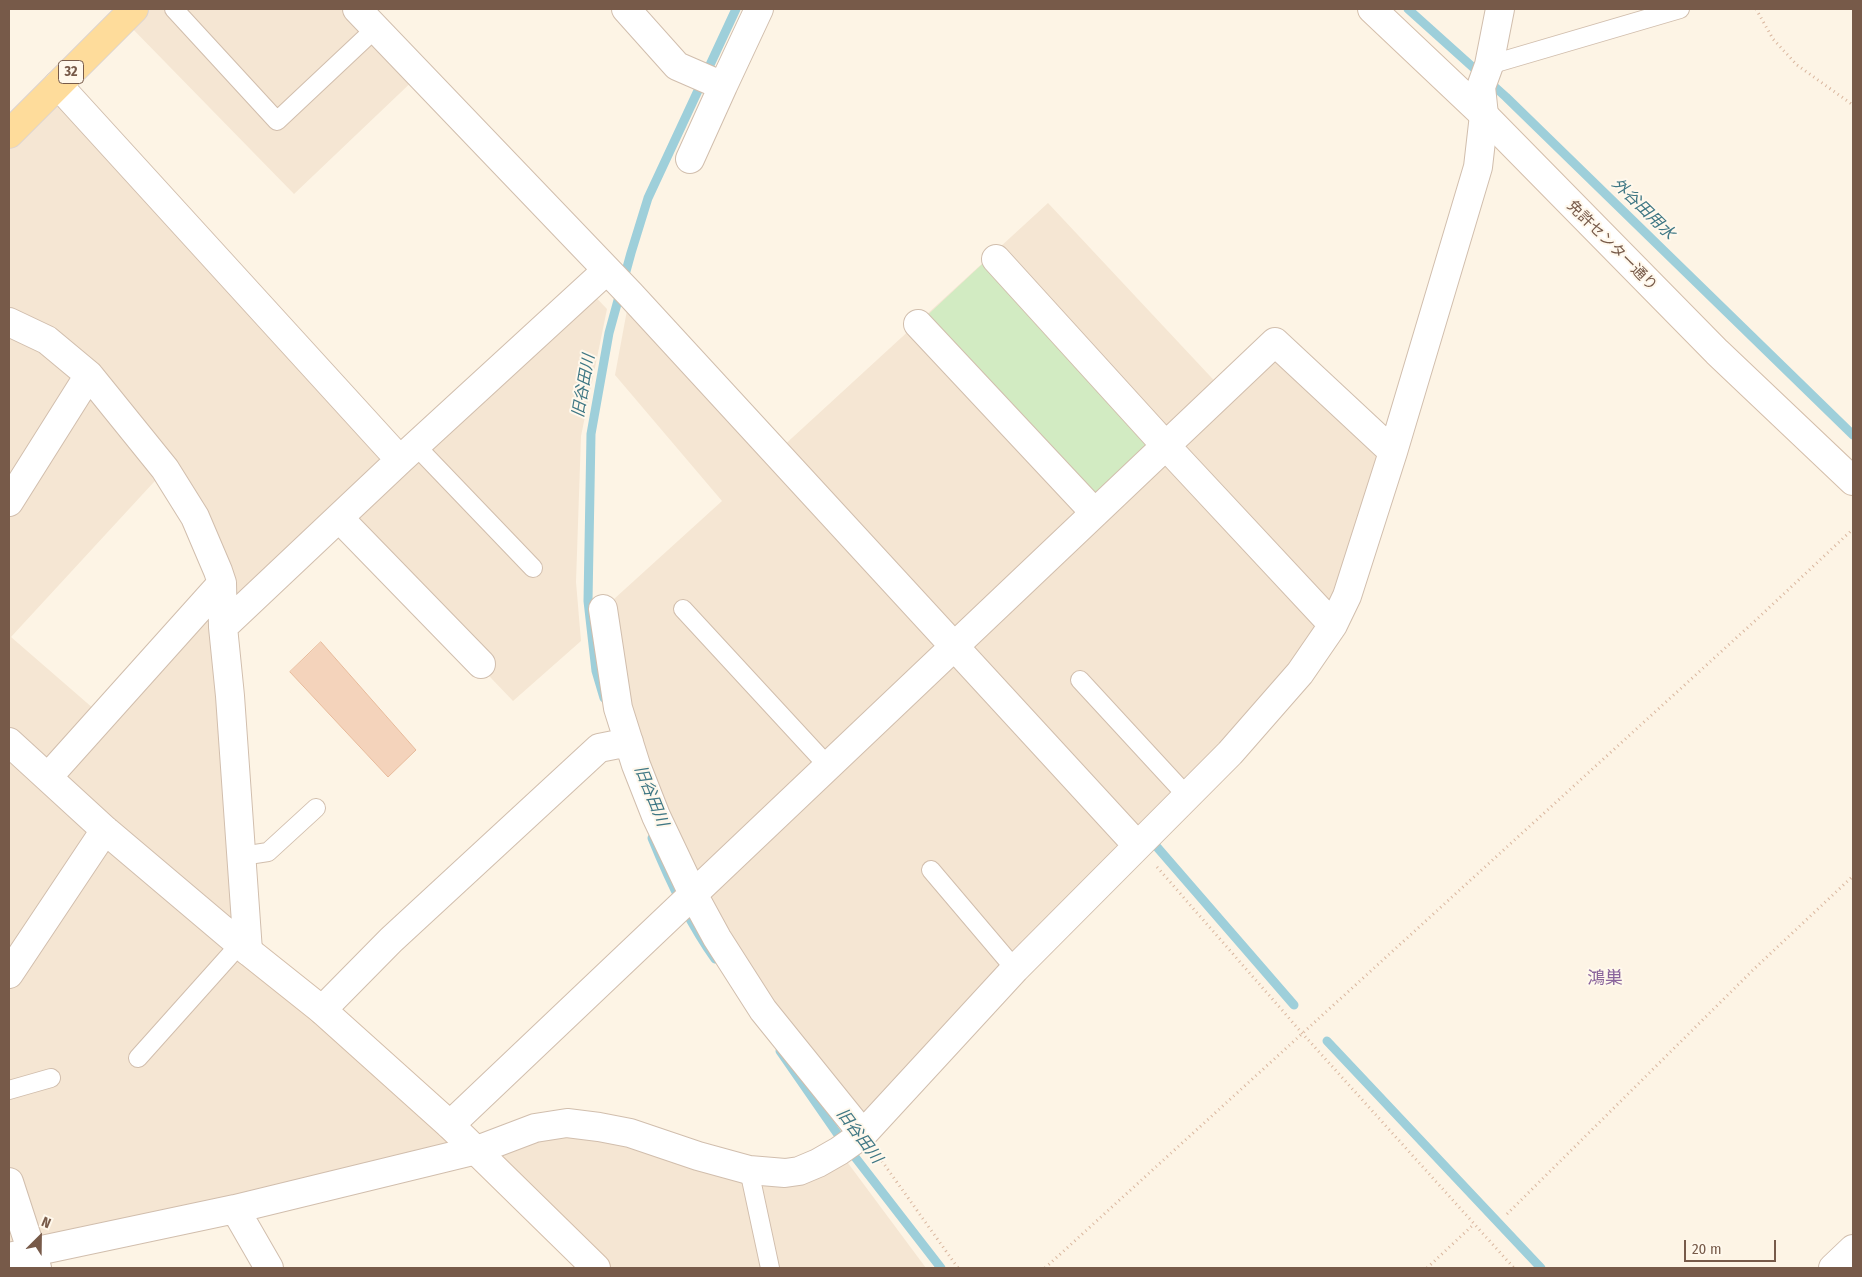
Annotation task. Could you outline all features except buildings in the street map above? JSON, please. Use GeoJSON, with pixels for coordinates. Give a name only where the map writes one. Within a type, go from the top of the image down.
{"type":"FeatureCollection","features":[{"type":"Feature","properties":{"kind":"main road","name":"32"},"geometry":{"type":"LineString","coordinates":[[9,134],[134,9]]}},
{"type":"Feature","properties":{"kind":"street"},"geometry":{"type":"LineString","coordinates":[[357,9],[630,294],[1138,845]]}},
{"type":"Feature","properties":{"kind":"street"},"geometry":{"type":"LineString","coordinates":[[626,9],[677,66],[723,86]]}},
{"type":"Feature","properties":{"kind":"street"},"geometry":{"type":"LineString","coordinates":[[690,159],[759,9]]}},
{"type":"Feature","properties":{"kind":"street","name":"免許センター通り"},"geometry":{"type":"LineString","coordinates":[[1372,9],[1484,115],[1716,352],[1853,481]]}},
{"type":"Feature","properties":{"kind":"street"},"geometry":{"type":"LineString","coordinates":[[9,1182],[26,1259],[477,1150],[535,1128],[567,1124],[599,1126],[630,1133],[698,1156],[749,1170],[785,1173],[799,1171],[832,1155],[863,1134],[1015,969],[1230,753],[1300,673],[1332,625],[1347,596],[1393,452],[1478,167],[1484,115],[1481,87],[1489,65],[1500,9]]}},
{"type":"Feature","properties":{"kind":"street"},"geometry":{"type":"LineString","coordinates":[[58,85],[408,453]]}},
{"type":"Feature","properties":{"kind":"street"},"geometry":{"type":"LineString","coordinates":[[996,259],[1332,625]]}},
{"type":"Feature","properties":{"kind":"street"},"geometry":{"type":"LineString","coordinates":[[223,627],[338,518],[607,270]]}},
{"type":"Feature","properties":{"kind":"street"},"geometry":{"type":"LineString","coordinates":[[9,322],[47,340],[89,375],[165,469],[195,517],[222,582],[223,627],[242,856],[244,947]]}},
{"type":"Feature","properties":{"kind":"street"},"geometry":{"type":"LineString","coordinates":[[918,324],[1095,513]]}},
{"type":"Feature","properties":{"kind":"street"},"geometry":{"type":"LineString","coordinates":[[450,1125],[1275,342],[1393,452]]}},
{"type":"Feature","properties":{"kind":"street"},"geometry":{"type":"LineString","coordinates":[[9,502],[89,375]]}},
{"type":"Feature","properties":{"kind":"street"},"geometry":{"type":"LineString","coordinates":[[338,518],[481,664]]}},
{"type":"Feature","properties":{"kind":"street"},"geometry":{"type":"LineString","coordinates":[[48,777],[222,582]]}},
{"type":"Feature","properties":{"kind":"street"},"geometry":{"type":"LineString","coordinates":[[604,609],[618,708],[636,765],[656,816],[693,894],[717,938],[764,1010],[863,1134]]}},
{"type":"Feature","properties":{"kind":"street"},"geometry":{"type":"LineString","coordinates":[[9,742],[105,830],[322,1010],[477,1150],[596,1268]]}},
{"type":"Feature","properties":{"kind":"street"},"geometry":{"type":"LineString","coordinates":[[322,1010],[391,940],[599,748],[629,742]]}},
{"type":"Feature","properties":{"kind":"street"},"geometry":{"type":"LineString","coordinates":[[9,974],[105,830]]}},
{"type":"Feature","properties":{"kind":"street"},"geometry":{"type":"LineString","coordinates":[[235,1209],[269,1268]]}},
{"type":"Feature","properties":{"kind":"street"},"geometry":{"type":"LineString","coordinates":[[1833,1268],[1853,1249]]}},
{"type":"Feature","properties":{"kind":"lane"},"geometry":{"type":"LineString","coordinates":[[174,9],[277,121],[376,28]]}},
{"type":"Feature","properties":{"kind":"lane"},"geometry":{"type":"LineString","coordinates":[[1489,65],[1680,9]]}},
{"type":"Feature","properties":{"kind":"lane"},"geometry":{"type":"LineString","coordinates":[[408,453],[533,568]]}},
{"type":"Feature","properties":{"kind":"lane"},"geometry":{"type":"LineString","coordinates":[[684,609],[828,766]]}},
{"type":"Feature","properties":{"kind":"lane"},"geometry":{"type":"LineString","coordinates":[[1080,680],[1187,796]]}},
{"type":"Feature","properties":{"kind":"lane"},"geometry":{"type":"LineString","coordinates":[[242,856],[268,852],[316,808]]}},
{"type":"Feature","properties":{"kind":"lane"},"geometry":{"type":"LineString","coordinates":[[931,870],[1015,969]]}},
{"type":"Feature","properties":{"kind":"lane"},"geometry":{"type":"LineString","coordinates":[[138,1058],[244,947]]}},
{"type":"Feature","properties":{"kind":"lane"},"geometry":{"type":"LineString","coordinates":[[9,1090],[51,1078]]}},
{"type":"Feature","properties":{"kind":"lane"},"geometry":{"type":"LineString","coordinates":[[749,1170],[770,1268]]}},
{"type":"Feature","properties":{"kind":"path"},"geometry":{"type":"LineString","coordinates":[[1756,9],[1773,39],[1797,65],[1824,87],[1853,105]]}},
{"type":"Feature","properties":{"kind":"path"},"geometry":{"type":"LineString","coordinates":[[1045,1268],[1757,619],[1853,529]]}},
{"type":"Feature","properties":{"kind":"path"},"geometry":{"type":"LineString","coordinates":[[1138,845],[1302,1033],[1514,1268]]}},
{"type":"Feature","properties":{"kind":"path"},"geometry":{"type":"LineString","coordinates":[[1507,1214],[1754,969],[1853,876]]}},
{"type":"Feature","properties":{"kind":"path"},"geometry":{"type":"LineString","coordinates":[[863,1134],[958,1268]]}},
{"type":"Feature","properties":{"kind":"path"},"geometry":{"type":"LineString","coordinates":[[1427,1268],[1474,1224]]}},
{"type":"Feature","properties":{"kind":"shaded area"},"geometry":{"type":"Polygon","coordinates":[[[134,9],[357,9],[420,74],[294,194],[123,19],[134,9]]]}},
{"type":"Feature","properties":{"kind":"shaded area"},"geometry":{"type":"Polygon","coordinates":[[[58,85],[400,460],[587,288],[607,309],[581,436],[576,582],[581,641],[513,701],[339,519],[223,627],[248,951],[477,1150],[535,1128],[749,1170],[839,1151],[926,1268],[596,1268],[476,1150],[9,1256],[9,134],[58,85]],[[165,470],[11,637],[94,709],[218,571],[165,470]]]}},
{"type":"Feature","properties":{"kind":"shaded area"},"geometry":{"type":"Polygon","coordinates":[[[1048,203],[1224,391],[1275,342],[1393,452],[1333,625],[863,1134],[763,1010],[656,816],[603,609],[722,501],[615,375],[630,294],[768,460],[1048,203]]]}},
{"type":"Feature","properties":{"kind":"green space"},"geometry":{"type":"Polygon","coordinates":[[[993,254],[1166,446],[1095,513],[918,324],[993,254]]]}},
{"type":"Feature","properties":{"kind":"waterway","name":"旧谷田川"},"geometry":{"type":"LineString","coordinates":[[604,698],[596,671],[588,601],[591,434],[609,333],[648,198],[736,9]]}},
{"type":"Feature","properties":{"kind":"waterway","name":"外谷田用水"},"geometry":{"type":"LineString","coordinates":[[1408,9],[1506,97],[1853,435]]}},
{"type":"Feature","properties":{"kind":"waterway","name":"旧谷田川"},"geometry":{"type":"LineString","coordinates":[[652,838],[680,900],[696,930],[715,959]]}},
{"type":"Feature","properties":{"kind":"waterway"},"geometry":{"type":"LineString","coordinates":[[1150,839],[1294,1005]]}},
{"type":"Feature","properties":{"kind":"waterway"},"geometry":{"type":"LineString","coordinates":[[1327,1041],[1541,1268]]}},
{"type":"Feature","properties":{"kind":"waterway","name":"旧谷田川"},"geometry":{"type":"LineString","coordinates":[[780,1051],[841,1139],[941,1268]]}},
{"type":"Feature","properties":{"kind":"district","name":"鴻巣"},"geometry":{"type":"Point","coordinates":[1605,979]}}]}
